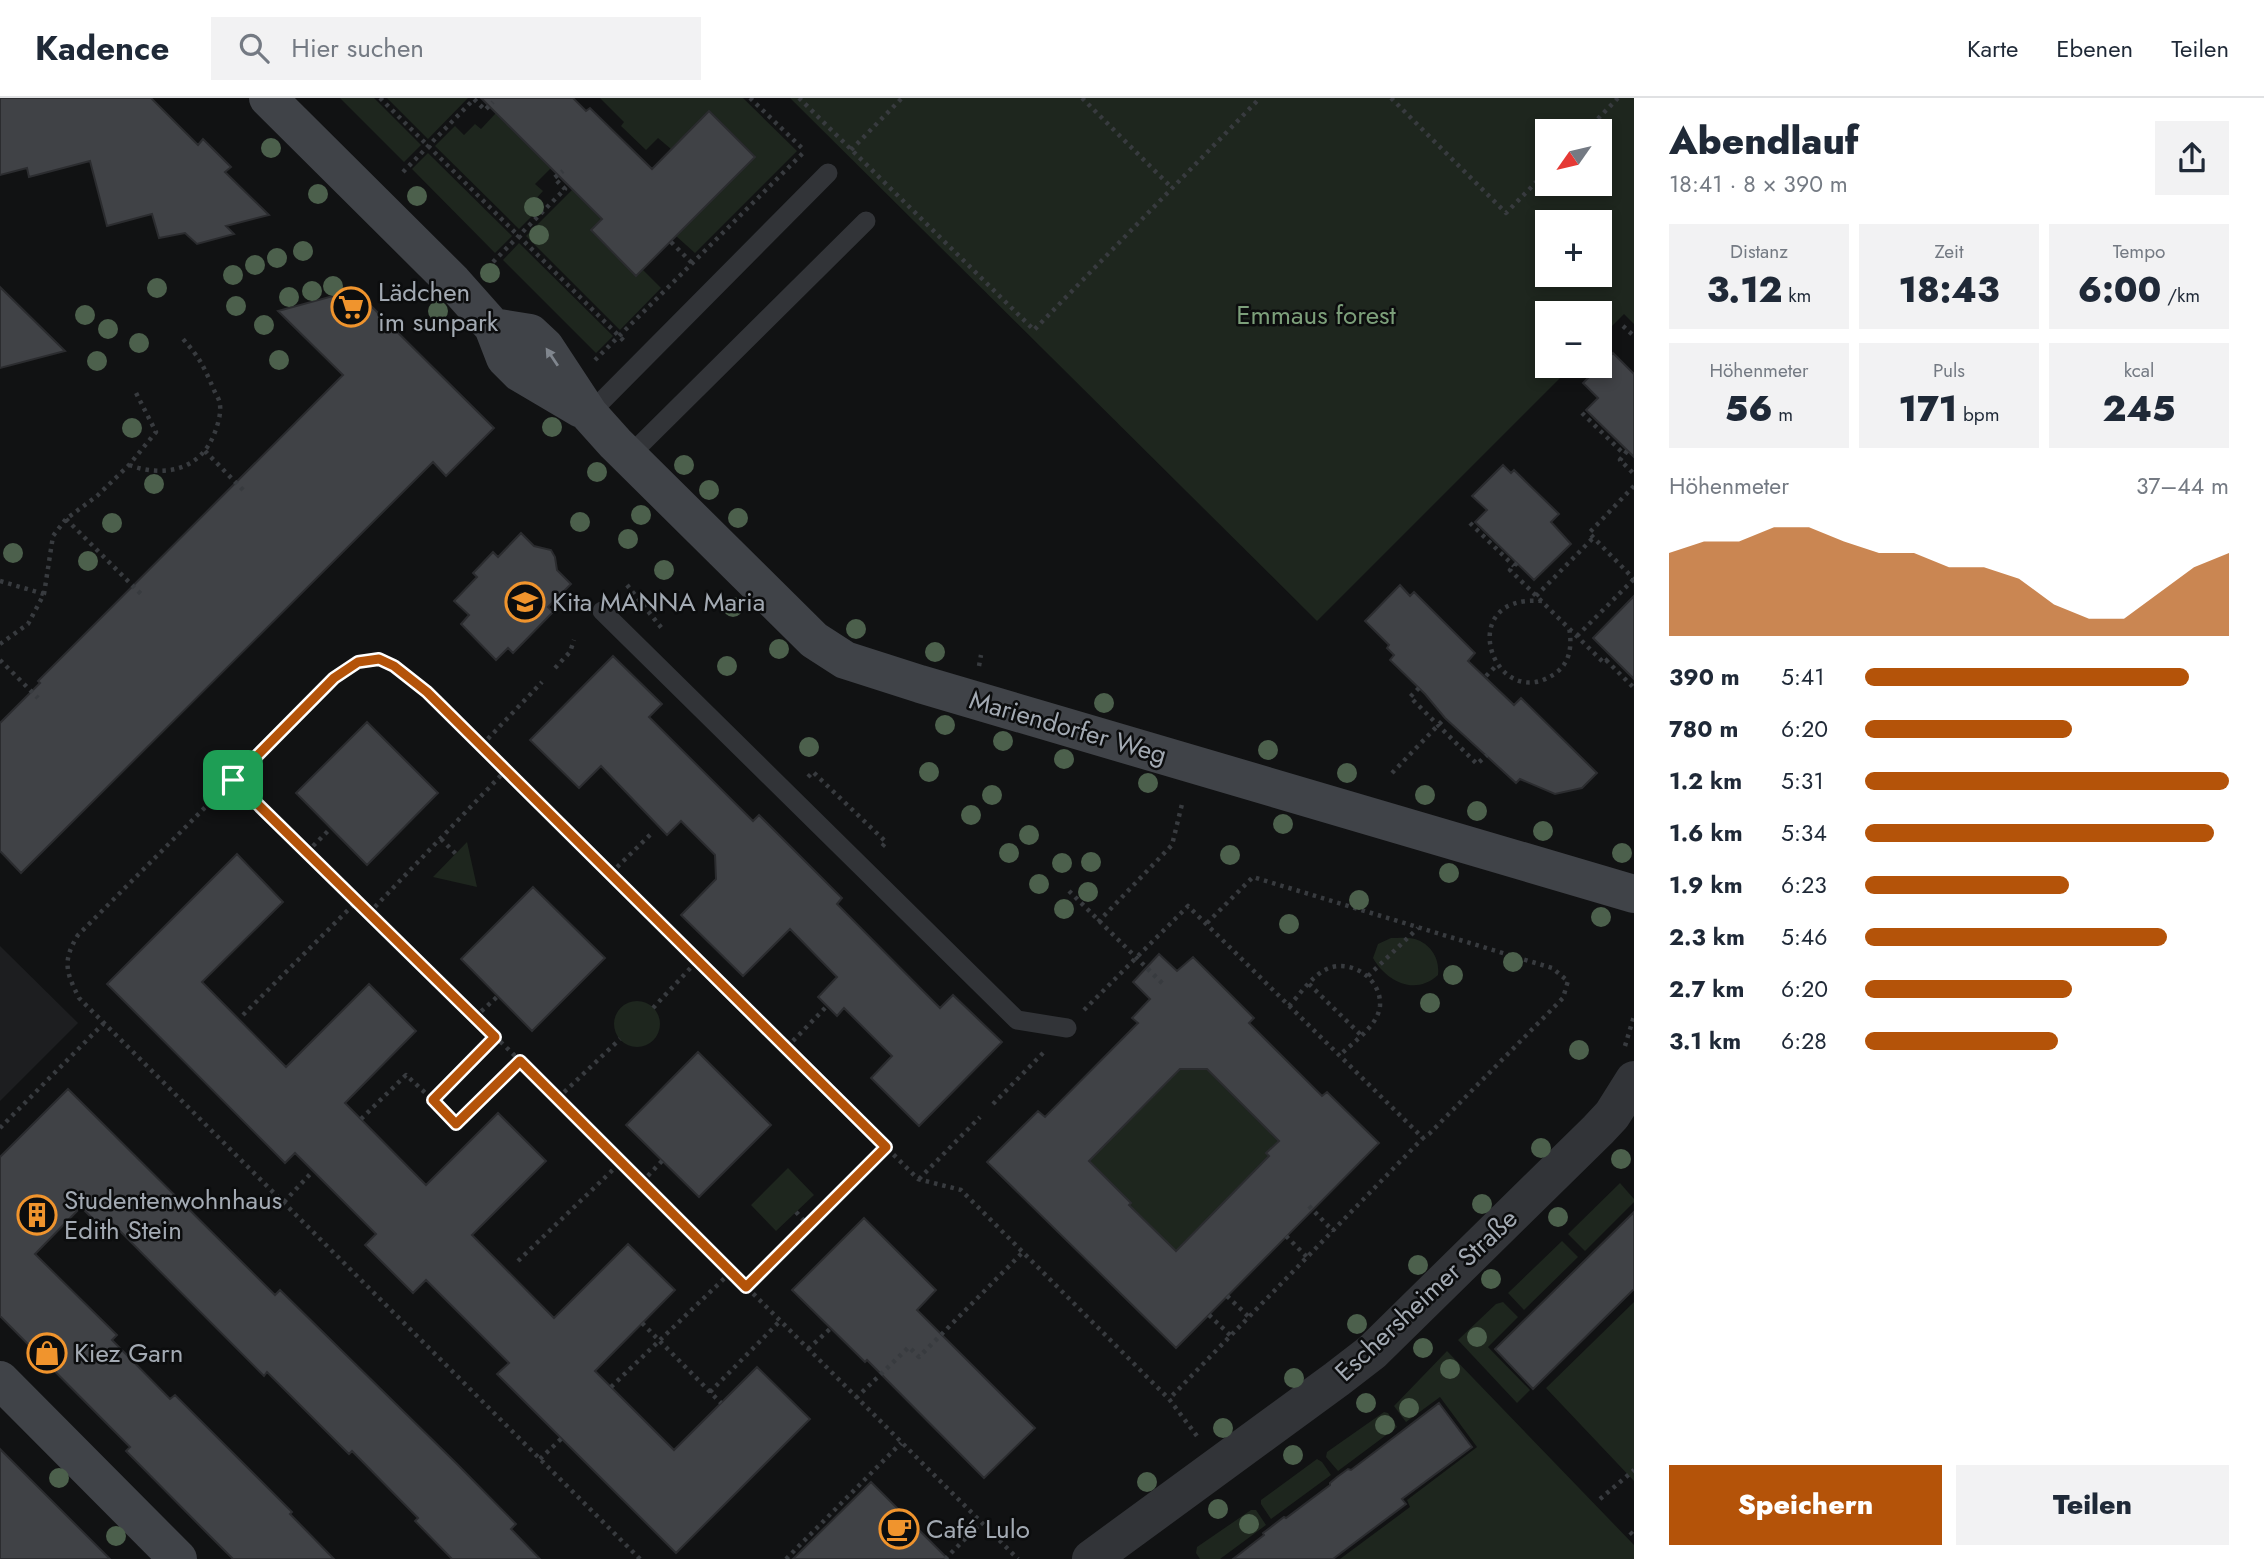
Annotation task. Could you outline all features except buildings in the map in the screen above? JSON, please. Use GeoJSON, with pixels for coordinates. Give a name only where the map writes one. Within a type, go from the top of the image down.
{"type":"FeatureCollection","features":[{"type":"Feature","properties":{"kind":"street","name":"Mariendorfer Weg"},"geometry":{"type":"LineString","coordinates":[[268,98],[453,282],[493,327],[530,333],[545,347],[589,414],[628,457],[814,640],[845,660],[1634,894]]}},
{"type":"Feature","properties":{"kind":"street","name":"Eschersheimer Straße"},"geometry":{"type":"LineString","coordinates":[[1091,1559],[1371,1352],[1598,1130],[1612,1115],[1634,1080]]}},
{"type":"Feature","properties":{"kind":"street"},"geometry":{"type":"LineString","coordinates":[[0,1380],[178,1559]]}},
{"type":"Feature","properties":{"kind":"lane"},"geometry":{"type":"LineString","coordinates":[[589,414],[828,173]]}},
{"type":"Feature","properties":{"kind":"lane"},"geometry":{"type":"LineString","coordinates":[[628,457],[866,221]]}},
{"type":"Feature","properties":{"kind":"lane"},"geometry":{"type":"LineString","coordinates":[[602,611],[1017,1020],[1067,1028]]}},
{"type":"Feature","properties":{"kind":"path"},"geometry":{"type":"LineString","coordinates":[[380,98],[643,360]]}},
{"type":"Feature","properties":{"kind":"path"},"geometry":{"type":"LineString","coordinates":[[750,98],[828,173]]}},
{"type":"Feature","properties":{"kind":"path"},"geometry":{"type":"LineString","coordinates":[[799,98],[1034,330],[1260,98]]}},
{"type":"Feature","properties":{"kind":"path"},"geometry":{"type":"LineString","coordinates":[[851,149],[902,98]]}},
{"type":"Feature","properties":{"kind":"path"},"geometry":{"type":"LineString","coordinates":[[1082,98],[1172,188]]}},
{"type":"Feature","properties":{"kind":"path"},"geometry":{"type":"LineString","coordinates":[[1391,98],[1506,213],[1535,183]]}},
{"type":"Feature","properties":{"kind":"path"},"geometry":{"type":"LineString","coordinates":[[1598,119],[1618,98]]}},
{"type":"Feature","properties":{"kind":"path"},"geometry":{"type":"LineString","coordinates":[[403,172],[474,99],[485,110],[493,102]]}},
{"type":"Feature","properties":{"kind":"path"},"geometry":{"type":"LineString","coordinates":[[592,363],[805,150]]}},
{"type":"Feature","properties":{"kind":"path"},"geometry":{"type":"LineString","coordinates":[[494,262],[565,189],[554,178],[563,171]]}},
{"type":"Feature","properties":{"kind":"path"},"geometry":{"type":"LineString","coordinates":[[671,242],[692,262]]}},
{"type":"Feature","properties":{"kind":"path"},"geometry":{"type":"LineString","coordinates":[[1623,326],[1634,336]]}},
{"type":"Feature","properties":{"kind":"path"},"geometry":{"type":"LineString","coordinates":[[129,465],[143,470],[176,469],[192,463],[211,442],[218,424],[220,405],[202,361],[183,339]]}},
{"type":"Feature","properties":{"kind":"path"},"geometry":{"type":"LineString","coordinates":[[0,644],[28,624],[44,594],[53,536],[66,519],[97,496],[129,465],[156,432],[134,389]]}},
{"type":"Feature","properties":{"kind":"path"},"geometry":{"type":"LineString","coordinates":[[1582,413],[1626,453],[1619,460],[1634,474]]}},
{"type":"Feature","properties":{"kind":"path"},"geometry":{"type":"LineString","coordinates":[[205,451],[244,491]]}},
{"type":"Feature","properties":{"kind":"path"},"geometry":{"type":"LineString","coordinates":[[1577,636],[1634,579],[1588,533],[1634,486]]}},
{"type":"Feature","properties":{"kind":"path"},"geometry":{"type":"LineString","coordinates":[[66,519],[141,594]]}},
{"type":"Feature","properties":{"kind":"path"},"geometry":{"type":"LineString","coordinates":[[1469,523],[1515,565],[1510,570],[1604,663],[1609,658],[1634,688]]}},
{"type":"Feature","properties":{"kind":"path"},"geometry":{"type":"LineString","coordinates":[[1536,596],[1593,538]]}},
{"type":"Feature","properties":{"kind":"path"},"geometry":{"type":"LineString","coordinates":[[0,581],[44,594]]}},
{"type":"Feature","properties":{"kind":"path"},"geometry":{"type":"LineString","coordinates":[[1542,601],[1514,602],[1500,612],[1492,623],[1490,651],[1497,665],[1511,678],[1530,682],[1548,679],[1561,669],[1569,657],[1572,640],[1569,628]]}},
{"type":"Feature","properties":{"kind":"path"},"geometry":{"type":"LineString","coordinates":[[555,668],[570,652],[574,640]]}},
{"type":"Feature","properties":{"kind":"path"},"geometry":{"type":"LineString","coordinates":[[640,1559],[79,998],[68,976],[68,953],[78,935],[334,678],[358,662],[379,659],[394,666],[427,692],[919,1179],[961,1190],[1169,1399],[1218,1467]]}},
{"type":"Feature","properties":{"kind":"path"},"geometry":{"type":"LineString","coordinates":[[0,660],[38,698]]}},
{"type":"Feature","properties":{"kind":"path"},"geometry":{"type":"LineString","coordinates":[[1486,676],[1497,665]]}},
{"type":"Feature","properties":{"kind":"path"},"geometry":{"type":"LineString","coordinates":[[482,745],[542,682]]}},
{"type":"Feature","properties":{"kind":"path"},"geometry":{"type":"LineString","coordinates":[[1419,688],[1410,697],[1438,726],[1477,764],[1487,755]]}},
{"type":"Feature","properties":{"kind":"path"},"geometry":{"type":"LineString","coordinates":[[1392,773],[1445,718]]}},
{"type":"Feature","properties":{"kind":"path"},"geometry":{"type":"LineString","coordinates":[[369,913],[507,769]]}},
{"type":"Feature","properties":{"kind":"path"},"geometry":{"type":"LineString","coordinates":[[233,780],[558,1098],[1018,1559]]}},
{"type":"Feature","properties":{"kind":"path"},"geometry":{"type":"LineString","coordinates":[[1097,922],[1172,845],[1182,804]]}},
{"type":"Feature","properties":{"kind":"path"},"geometry":{"type":"LineString","coordinates":[[307,852],[331,828]]}},
{"type":"Feature","properties":{"kind":"path"},"geometry":{"type":"LineString","coordinates":[[611,873],[652,833]]}},
{"type":"Feature","properties":{"kind":"path"},"geometry":{"type":"LineString","coordinates":[[441,839],[456,854]]}},
{"type":"Feature","properties":{"kind":"path"},"geometry":{"type":"LineString","coordinates":[[1169,1399],[1563,998],[1568,981],[1552,968],[1253,877],[1206,924]]}},
{"type":"Feature","properties":{"kind":"path"},"geometry":{"type":"LineString","coordinates":[[1069,891],[1097,922],[1164,985]]}},
{"type":"Feature","properties":{"kind":"path"},"geometry":{"type":"LineString","coordinates":[[243,1016],[357,901]]}},
{"type":"Feature","properties":{"kind":"path"},"geometry":{"type":"LineString","coordinates":[[993,1104],[1188,906],[1423,1138]]}},
{"type":"Feature","properties":{"kind":"path"},"geometry":{"type":"LineString","coordinates":[[1368,976],[1418,927]]}},
{"type":"Feature","properties":{"kind":"path"},"geometry":{"type":"LineString","coordinates":[[653,1008],[698,960]]}},
{"type":"Feature","properties":{"kind":"path"},"geometry":{"type":"LineString","coordinates":[[1289,1006],[1322,971],[1339,965],[1355,968],[1368,976],[1376,990],[1380,1006],[1373,1022],[1339,1056]]}},
{"type":"Feature","properties":{"kind":"path"},"geometry":{"type":"LineString","coordinates":[[1309,984],[1361,1035]]}},
{"type":"Feature","properties":{"kind":"path"},"geometry":{"type":"LineString","coordinates":[[475,1017],[498,996]]}},
{"type":"Feature","properties":{"kind":"path"},"geometry":{"type":"LineString","coordinates":[[787,1047],[827,1006]]}},
{"type":"Feature","properties":{"kind":"path"},"geometry":{"type":"LineString","coordinates":[[0,1128],[104,1023]]}},
{"type":"Feature","properties":{"kind":"path"},"geometry":{"type":"LineString","coordinates":[[433,1100],[495,1037]]}},
{"type":"Feature","properties":{"kind":"path"},"geometry":{"type":"LineString","coordinates":[[558,1098],[620,1039]]}},
{"type":"Feature","properties":{"kind":"path"},"geometry":{"type":"LineString","coordinates":[[361,1119],[406,1075],[456,1124],[520,1061]]}},
{"type":"Feature","properties":{"kind":"path"},"geometry":{"type":"LineString","coordinates":[[919,1179],[980,1117]]}},
{"type":"Feature","properties":{"kind":"path"},"geometry":{"type":"LineString","coordinates":[[746,1287],[886,1147]]}},
{"type":"Feature","properties":{"kind":"path"},"geometry":{"type":"LineString","coordinates":[[517,1261],[621,1161]]}},
{"type":"Feature","properties":{"kind":"path"},"geometry":{"type":"LineString","coordinates":[[642,1182],[662,1161]]}},
{"type":"Feature","properties":{"kind":"path"},"geometry":{"type":"LineString","coordinates":[[284,1202],[313,1171]]}},
{"type":"Feature","properties":{"kind":"path"},"geometry":{"type":"LineString","coordinates":[[1309,1206],[1333,1231]]}},
{"type":"Feature","properties":{"kind":"path"},"geometry":{"type":"LineString","coordinates":[[796,1212],[809,1226]]}},
{"type":"Feature","properties":{"kind":"path"},"geometry":{"type":"LineString","coordinates":[[1286,1236],[1308,1258]]}},
{"type":"Feature","properties":{"kind":"path"},"geometry":{"type":"LineString","coordinates":[[856,1398],[909,1347],[919,1357],[1023,1252]]}},
{"type":"Feature","properties":{"kind":"path"},"geometry":{"type":"LineString","coordinates":[[611,1387],[732,1271]]}},
{"type":"Feature","properties":{"kind":"path"},"geometry":{"type":"LineString","coordinates":[[1227,1296],[1249,1317]]}},
{"type":"Feature","properties":{"kind":"path"},"geometry":{"type":"LineString","coordinates":[[1209,1315],[1231,1336]]}},
{"type":"Feature","properties":{"kind":"path"},"geometry":{"type":"LineString","coordinates":[[710,1392],[780,1321]]}},
{"type":"Feature","properties":{"kind":"path"},"geometry":{"type":"LineString","coordinates":[[642,1323],[721,1403]]}},
{"type":"Feature","properties":{"kind":"path"},"geometry":{"type":"LineString","coordinates":[[808,1349],[831,1328]]}},
{"type":"Feature","properties":{"kind":"path"},"geometry":{"type":"LineString","coordinates":[[540,1459],[562,1438]]}},
{"type":"Feature","properties":{"kind":"path"},"geometry":{"type":"LineString","coordinates":[[786,1559],[901,1443]]}},
{"type":"Feature","properties":{"kind":"path"},"geometry":{"type":"LineString","coordinates":[[1600,1499],[1634,1470]]}},
{"type":"Feature","properties":{"kind":"path"},"geometry":{"type":"LineString","coordinates":[[945,1559],[981,1523]]}},
{"type":"Feature","properties":{"kind":"shaded area"},"geometry":{"type":"Polygon","coordinates":[[[0,946],[78,1023],[0,1101],[0,946]]]}},
{"type":"Feature","properties":{"kind":"green space"},"geometry":{"type":"Polygon","coordinates":[[[340,98],[374,98],[421,145],[404,162],[340,98]]]}},
{"type":"Feature","properties":{"kind":"green space"},"geometry":{"type":"Polygon","coordinates":[[[387,98],[468,98],[428,139],[387,98]]]}},
{"type":"Feature","properties":{"kind":"green space"},"geometry":{"type":"Polygon","coordinates":[[[600,98],[743,98],[797,151],[695,253],[676,236],[755,156],[709,111],[671,149],[658,138],[646,150],[621,126],[624,122],[600,98]]]}},
{"type":"Feature","properties":{"kind":"green space","name":"Emmaus forest"},"geometry":{"type":"Polygon","coordinates":[[[790,98],[1634,98],[1634,324],[1624,314],[1612,326],[1612,301],[1535,301],[1535,378],[1560,378],[1317,621],[790,98]]]}},
{"type":"Feature","properties":{"kind":"green space"},"geometry":{"type":"Polygon","coordinates":[[[496,113],[551,168],[535,184],[543,191],[533,202],[539,209],[519,229],[435,146],[455,126],[464,135],[475,124],[481,129],[496,113]]]}},
{"type":"Feature","properties":{"kind":"green space"},"geometry":{"type":"Polygon","coordinates":[[[428,153],[512,236],[495,253],[412,169],[428,153]]]}},
{"type":"Feature","properties":{"kind":"green space"},"geometry":{"type":"Polygon","coordinates":[[[573,189],[602,219],[591,231],[636,276],[643,270],[661,288],[620,330],[526,236],[573,189]]]}},
{"type":"Feature","properties":{"kind":"green space"},"geometry":{"type":"Polygon","coordinates":[[[519,243],[613,336],[596,353],[503,260],[519,243]]]}},
{"type":"Feature","properties":{"kind":"green space"},"geometry":{"type":"Polygon","coordinates":[[[467,842],[477,887],[433,877],[467,842]]]}},
{"type":"Feature","properties":{"kind":"green space"},"geometry":{"type":"Polygon","coordinates":[[[1391,938],[1412,938],[1426,944],[1436,958],[1438,975],[1420,985],[1411,985],[1386,974],[1373,958],[1378,944],[1391,938]]]}},
{"type":"Feature","properties":{"kind":"green space"},"geometry":{"type":"Polygon","coordinates":[[[637,1001],[653,1008],[660,1024],[653,1040],[637,1047],[621,1040],[614,1024],[621,1008],[637,1001]]]}},
{"type":"Feature","properties":{"kind":"green space"},"geometry":{"type":"Polygon","coordinates":[[[1180,1069],[1207,1069],[1279,1141],[1267,1152],[1269,1156],[1176,1251],[1089,1161],[1180,1069]]]}},
{"type":"Feature","properties":{"kind":"green space"},"geometry":{"type":"Polygon","coordinates":[[[788,1168],[814,1195],[776,1231],[751,1205],[788,1168]]]}},
{"type":"Feature","properties":{"kind":"green space"},"geometry":{"type":"Polygon","coordinates":[[[1620,1183],[1634,1202],[1585,1251],[1568,1234],[1620,1183]]]}},
{"type":"Feature","properties":{"kind":"green space"},"geometry":{"type":"Polygon","coordinates":[[[1562,1241],[1578,1257],[1524,1310],[1508,1293],[1562,1241]]]}},
{"type":"Feature","properties":{"kind":"green space"},"geometry":{"type":"Polygon","coordinates":[[[1503,1302],[1518,1317],[1488,1347],[1530,1390],[1517,1403],[1458,1340],[1496,1304],[1503,1302]]]}},
{"type":"Feature","properties":{"kind":"green space"},"geometry":{"type":"Polygon","coordinates":[[[1634,1302],[1634,1481],[1546,1388],[1634,1302]]]}},
{"type":"Feature","properties":{"kind":"green space"},"geometry":{"type":"Polygon","coordinates":[[[1447,1351],[1634,1545],[1634,1559],[1340,1559],[1410,1507],[1407,1500],[1477,1447],[1440,1397],[1406,1422],[1394,1406],[1447,1351]]]}},
{"type":"Feature","properties":{"kind":"green space"},"geometry":{"type":"Polygon","coordinates":[[[1384,1412],[1388,1413],[1397,1427],[1338,1471],[1326,1457],[1327,1452],[1384,1412]]]}},
{"type":"Feature","properties":{"kind":"green space"},"geometry":{"type":"Polygon","coordinates":[[[1317,1459],[1331,1475],[1271,1519],[1261,1500],[1317,1459]]]}},
{"type":"Feature","properties":{"kind":"green space"},"geometry":{"type":"Polygon","coordinates":[[[1251,1510],[1256,1510],[1266,1525],[1220,1559],[1200,1559],[1196,1553],[1197,1547],[1251,1510]]]}},
{"type":"Feature","properties":{"kind":"place","name":"Lädchen im sunpark"},"geometry":{"type":"Point","coordinates":[351,307]}},
{"type":"Feature","properties":{"kind":"place","name":"Kita MANNA Maria"},"geometry":{"type":"Point","coordinates":[525,602]}},
{"type":"Feature","properties":{"kind":"place","name":"Studentenwohnhaus Edith Stein"},"geometry":{"type":"Point","coordinates":[37,1215]}},
{"type":"Feature","properties":{"kind":"place","name":"Kiez Garn"},"geometry":{"type":"Point","coordinates":[47,1353]}},
{"type":"Feature","properties":{"kind":"place","name":"Café Lulo"},"geometry":{"type":"Point","coordinates":[899,1529]}},
{"type":"Feature","properties":{"kind":"route"},"geometry":{"type":"LineString","coordinates":[[379,659],[394,666],[427,692],[507,769],[886,1147],[746,1287],[520,1061],[456,1124],[433,1100],[495,1037],[233,780],[334,678],[358,662],[379,659]]}}]}
